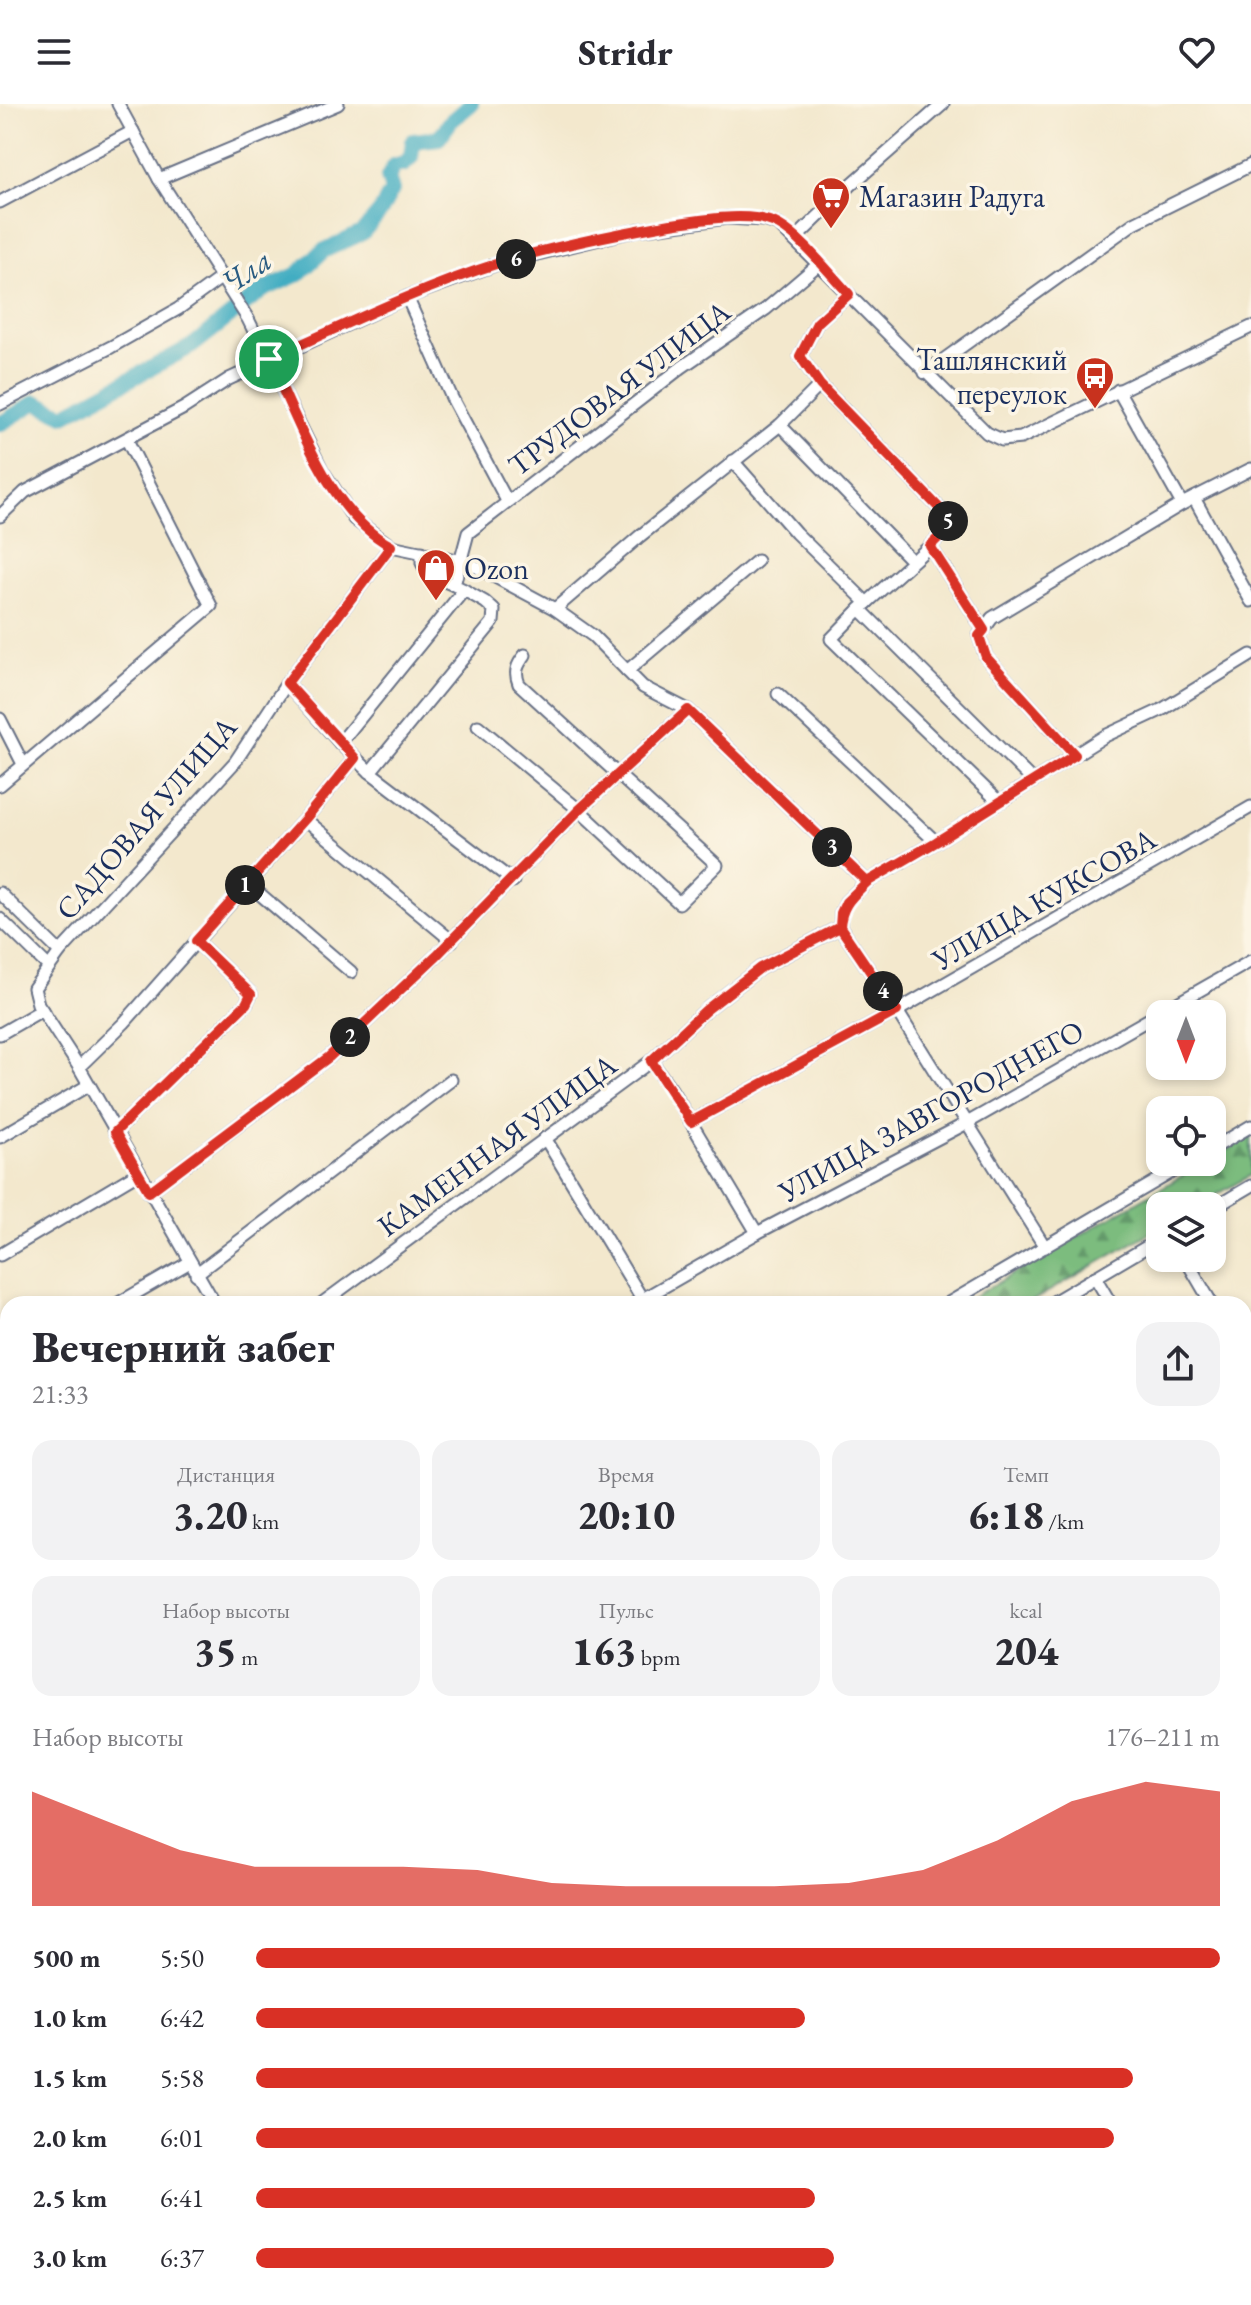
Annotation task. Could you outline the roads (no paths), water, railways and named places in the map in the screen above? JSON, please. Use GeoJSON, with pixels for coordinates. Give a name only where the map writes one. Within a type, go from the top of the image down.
{"type":"FeatureCollection","features":[{"type":"Feature","properties":{"kind":"street"},"geometry":{"type":"LineString","coordinates":[[118,104],[159,179],[248,319],[322,470],[354,519],[391,546],[459,559],[555,609],[593,636],[643,687],[688,710],[867,882]]}},
{"type":"Feature","properties":{"kind":"street"},"geometry":{"type":"LineString","coordinates":[[159,179],[338,104]]}},
{"type":"Feature","properties":{"kind":"street"},"geometry":{"type":"LineString","coordinates":[[795,239],[943,104]]}},
{"type":"Feature","properties":{"kind":"street"},"geometry":{"type":"LineString","coordinates":[[0,202],[133,131]]}},
{"type":"Feature","properties":{"kind":"street"},"geometry":{"type":"LineString","coordinates":[[925,373],[1134,223],[1251,165]]}},
{"type":"Feature","properties":{"kind":"street"},"geometry":{"type":"LineString","coordinates":[[0,516],[25,492],[127,440],[269,359],[407,297],[500,263],[621,233],[694,220],[764,220],[779,225],[987,433],[1002,440],[1021,438],[1251,327]]}},
{"type":"Feature","properties":{"kind":"street","name":"ТРУДОВАЯ УЛИЦА"},"geometry":{"type":"LineString","coordinates":[[459,587],[459,559],[468,533],[682,367],[766,309],[820,263]]}},
{"type":"Feature","properties":{"kind":"street"},"geometry":{"type":"LineString","coordinates":[[0,404],[124,340],[178,309],[222,277]]}},
{"type":"Feature","properties":{"kind":"street"},"geometry":{"type":"LineString","coordinates":[[849,294],[817,323],[800,356],[820,385],[944,513],[948,528],[831,639],[999,802]]}},
{"type":"Feature","properties":{"kind":"street"},"geometry":{"type":"LineString","coordinates":[[407,297],[452,398],[507,501]]}},
{"type":"Feature","properties":{"kind":"street"},"geometry":{"type":"LineString","coordinates":[[555,609],[640,536],[780,425],[820,385]]}},
{"type":"Feature","properties":{"kind":"street"},"geometry":{"type":"LineString","coordinates":[[1118,390],[1182,504]]}},
{"type":"Feature","properties":{"kind":"street"},"geometry":{"type":"LineString","coordinates":[[780,425],[912,561]]}},
{"type":"Feature","properties":{"kind":"street"},"geometry":{"type":"LineString","coordinates":[[0,785],[211,606],[127,440]]}},
{"type":"Feature","properties":{"kind":"street"},"geometry":{"type":"LineString","coordinates":[[733,461],[863,606],[1033,781]]}},
{"type":"Feature","properties":{"kind":"street"},"geometry":{"type":"LineString","coordinates":[[1075,755],[986,657],[979,636],[992,618],[1182,504],[1251,469]]}},
{"type":"Feature","properties":{"kind":"street"},"geometry":{"type":"LineString","coordinates":[[1194,498],[1251,601]]}},
{"type":"Feature","properties":{"kind":"street","name":"САДОВАЯ УЛИЦА"},"geometry":{"type":"LineString","coordinates":[[40,1007],[34,988],[48,966],[235,762],[287,683],[391,546]]}},
{"type":"Feature","properties":{"kind":"street"},"geometry":{"type":"LineString","coordinates":[[930,546],[984,630]]}},
{"type":"Feature","properties":{"kind":"street"},"geometry":{"type":"LineString","coordinates":[[370,772],[493,622],[494,610],[485,602],[428,574],[422,563],[422,552]]}},
{"type":"Feature","properties":{"kind":"street"},"geometry":{"type":"LineString","coordinates":[[627,671],[757,561]]}},
{"type":"Feature","properties":{"kind":"street"},"geometry":{"type":"LineString","coordinates":[[340,743],[459,587]]}},
{"type":"Feature","properties":{"kind":"street"},"geometry":{"type":"LineString","coordinates":[[478,726],[579,810],[679,903],[717,865],[519,684],[515,676],[525,655]]}},
{"type":"Feature","properties":{"kind":"street"},"geometry":{"type":"LineString","coordinates":[[1045,1247],[897,1011],[840,927],[841,913],[846,902],[867,882],[1105,736],[1163,709],[1251,655]]}},
{"type":"Feature","properties":{"kind":"street"},"geometry":{"type":"LineString","coordinates":[[287,683],[370,772],[513,881]]}},
{"type":"Feature","properties":{"kind":"street"},"geometry":{"type":"LineString","coordinates":[[778,694],[936,842]]}},
{"type":"Feature","properties":{"kind":"street"},"geometry":{"type":"LineString","coordinates":[[149,1192],[329,1057],[513,881],[579,810],[688,710]]}},
{"type":"Feature","properties":{"kind":"street"},"geometry":{"type":"LineString","coordinates":[[0,719],[23,764]]}},
{"type":"Feature","properties":{"kind":"street"},"geometry":{"type":"LineString","coordinates":[[79,1067],[124,1023],[355,758]]}},
{"type":"Feature","properties":{"kind":"street","name":"УЛИЦА КУКСОВА"},"geometry":{"type":"LineString","coordinates":[[691,1122],[897,1011],[1251,807]]}},
{"type":"Feature","properties":{"kind":"street"},"geometry":{"type":"LineString","coordinates":[[305,819],[452,941]]}},
{"type":"Feature","properties":{"kind":"street"},"geometry":{"type":"LineString","coordinates":[[247,883],[351,972]]}},
{"type":"Feature","properties":{"kind":"street"},"geometry":{"type":"LineString","coordinates":[[0,893],[60,952]]}},
{"type":"Feature","properties":{"kind":"street"},"geometry":{"type":"LineString","coordinates":[[3,926],[48,966]]}},
{"type":"Feature","properties":{"kind":"street","name":"КАМЕННАЯ УЛИЦА"},"geometry":{"type":"LineString","coordinates":[[332,1296],[651,1061],[706,1010],[760,968],[840,927]]}},
{"type":"Feature","properties":{"kind":"street"},"geometry":{"type":"LineString","coordinates":[[115,1132],[246,1004],[251,994],[196,941]]}},
{"type":"Feature","properties":{"kind":"street","name":"УЛИЦА ЗАВГОРОДНЕГО"},"geometry":{"type":"LineString","coordinates":[[651,1296],[757,1233],[967,1123],[1251,961]]}},
{"type":"Feature","properties":{"kind":"street"},"geometry":{"type":"LineString","coordinates":[[0,1034],[40,1007],[79,1067],[210,1296]]}},
{"type":"Feature","properties":{"kind":"street"},"geometry":{"type":"LineString","coordinates":[[651,1061],[757,1233]]}},
{"type":"Feature","properties":{"kind":"street"},"geometry":{"type":"LineString","coordinates":[[196,1274],[451,1080]]}},
{"type":"Feature","properties":{"kind":"street"},"geometry":{"type":"LineString","coordinates":[[0,1137],[89,1085]]}},
{"type":"Feature","properties":{"kind":"street"},"geometry":{"type":"LineString","coordinates":[[1226,1141],[1251,1126]]}},
{"type":"Feature","properties":{"kind":"street"},"geometry":{"type":"LineString","coordinates":[[545,1138],[637,1296]]}},
{"type":"Feature","properties":{"kind":"street"},"geometry":{"type":"LineString","coordinates":[[0,1255],[138,1173]]}},
{"type":"Feature","properties":{"kind":"street"},"geometry":{"type":"LineString","coordinates":[[961,1296],[1165,1176]]}},
{"type":"Feature","properties":{"kind":"street"},"geometry":{"type":"LineString","coordinates":[[1226,1201],[1247,1188],[1251,1203]]}},
{"type":"Feature","properties":{"kind":"street"},"geometry":{"type":"LineString","coordinates":[[1063,1296],[1146,1247]]}},
{"type":"Feature","properties":{"kind":"street"},"geometry":{"type":"LineString","coordinates":[[131,1296],[190,1262]]}},
{"type":"Feature","properties":{"kind":"street"},"geometry":{"type":"LineString","coordinates":[[1193,1272],[1207,1296]]}},
{"type":"Feature","properties":{"kind":"street"},"geometry":{"type":"LineString","coordinates":[[1095,1277],[1106,1296]]}},
{"type":"Feature","properties":{"kind":"waterway","name":"Чла"},"geometry":{"type":"LineString","coordinates":[[0,424],[36,402],[64,415],[192,346],[263,290],[298,274],[323,251],[362,233],[380,212],[392,190],[388,177],[395,165],[403,165],[411,157],[413,141],[439,138],[451,121],[471,104]]}},
{"type":"Feature","properties":{"kind":"place","name":"Магазин Радуга"},"geometry":{"type":"Point","coordinates":[831,230]}},
{"type":"Feature","properties":{"kind":"place","name":"Ташлянский переулок"},"geometry":{"type":"Point","coordinates":[1095,410]}},
{"type":"Feature","properties":{"kind":"place","name":"Ozon"},"geometry":{"type":"Point","coordinates":[436,602]}}]}
